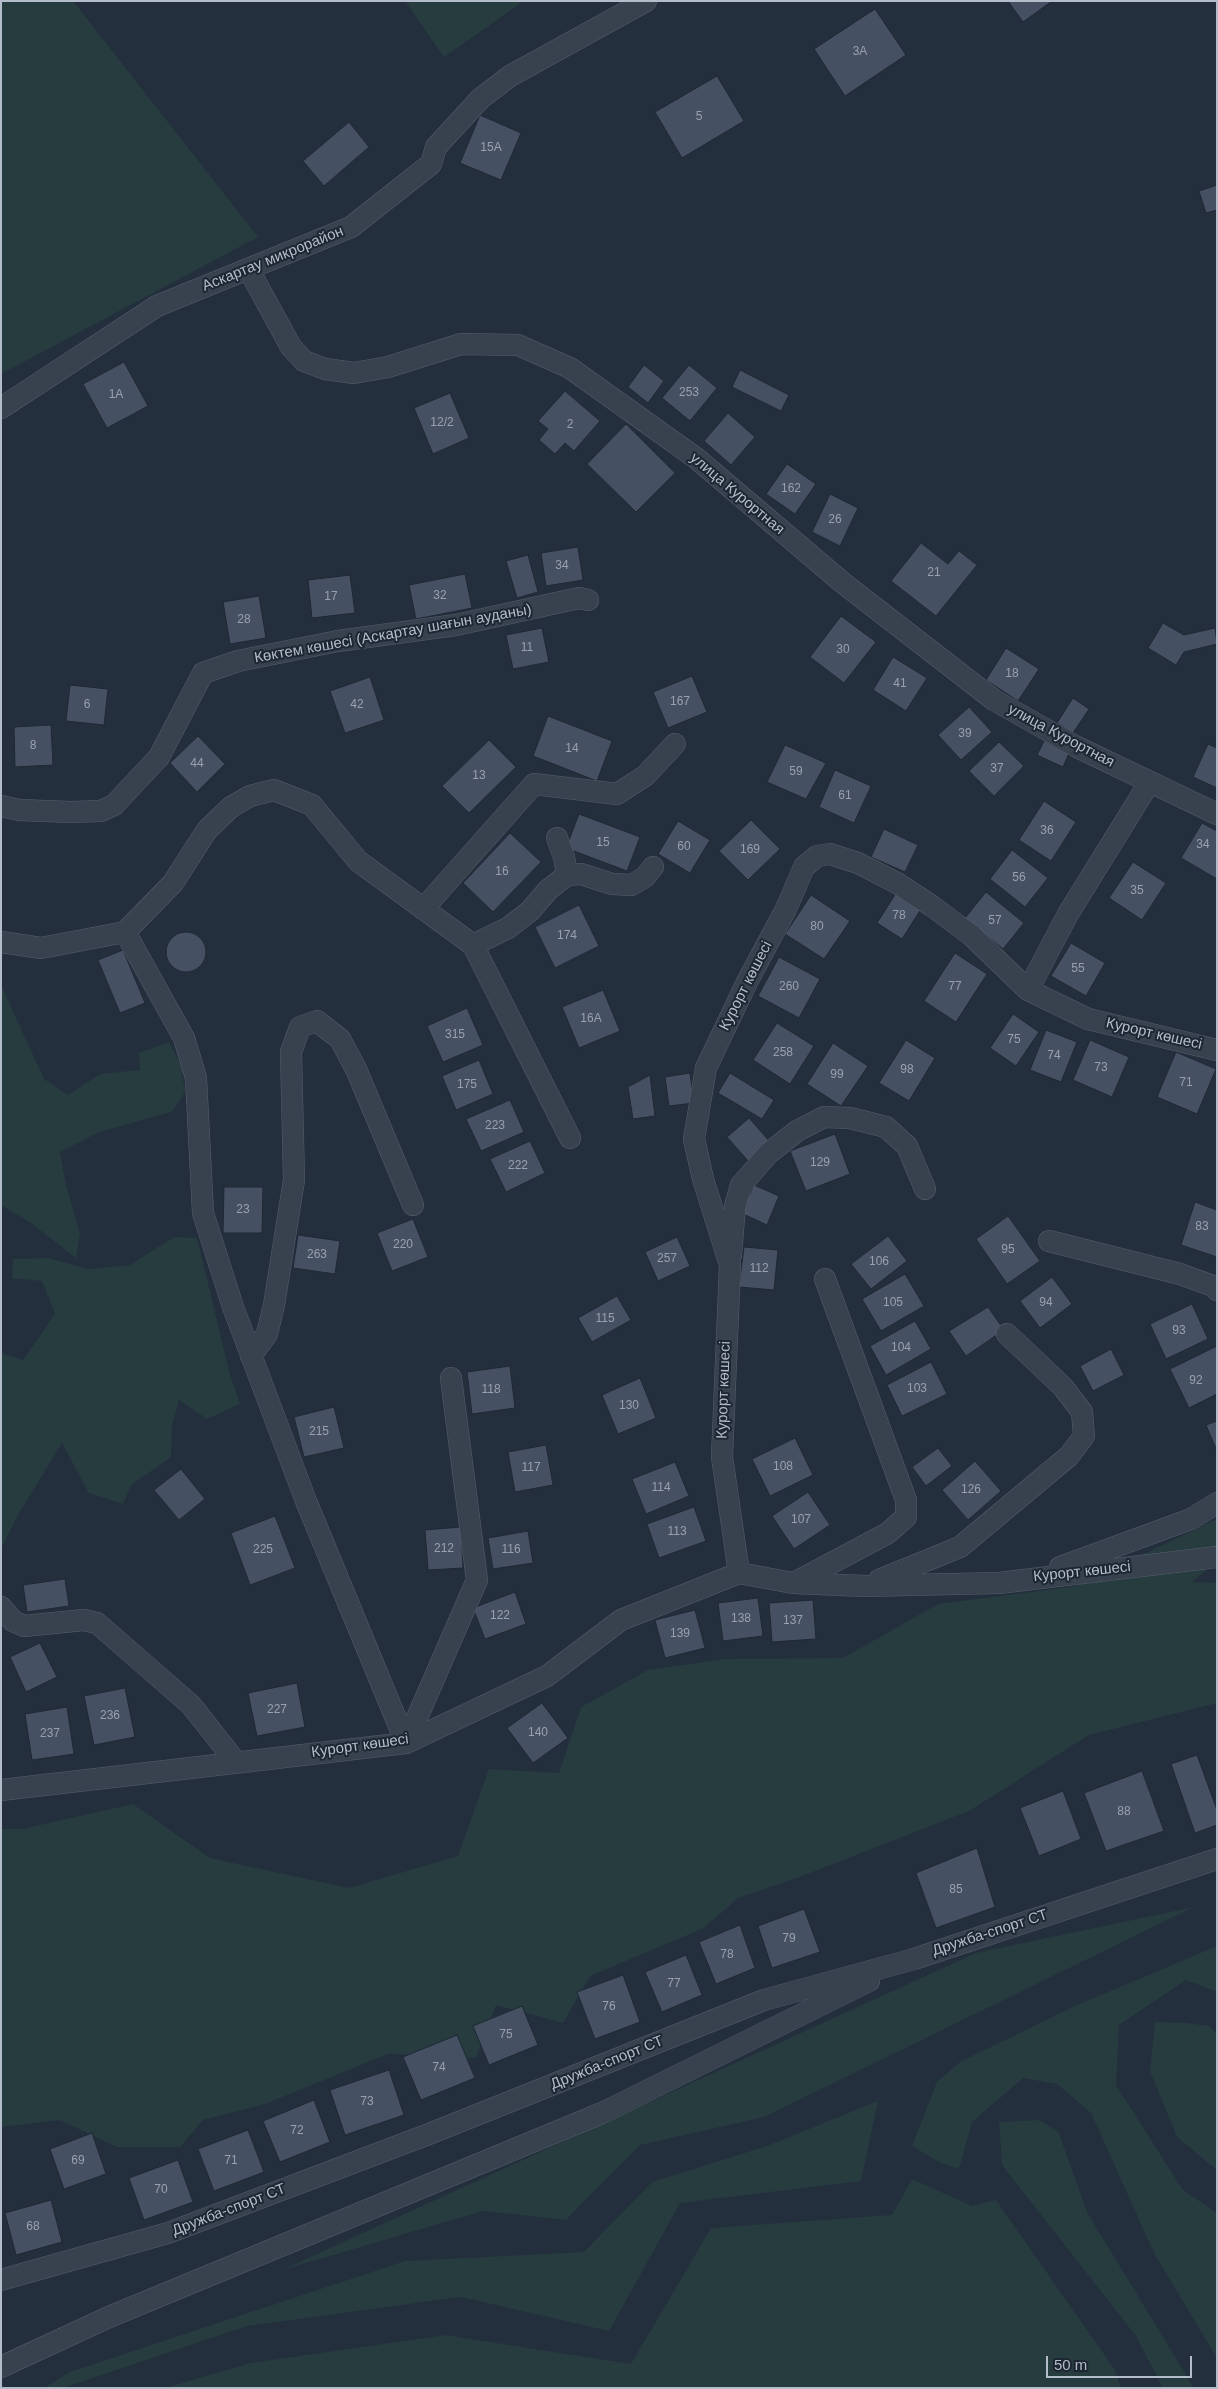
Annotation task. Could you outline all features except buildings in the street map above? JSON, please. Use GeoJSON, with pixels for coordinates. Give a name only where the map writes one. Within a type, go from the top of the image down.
{"type":"FeatureCollection","features":[{"type":"Feature","properties":{"kind":"street","name":"Аскартау микрорайон"},"geometry":{"type":"LineString","coordinates":[[1,408],[157,306],[351,227],[431,164],[436,146],[480,100],[510,76],[646,1]]}},
{"type":"Feature","properties":{"kind":"street","name":"улица Курортная"},"geometry":{"type":"LineString","coordinates":[[249,270],[291,347],[304,361],[325,369],[354,372],[388,367],[461,344],[518,345],[570,368],[696,458],[843,583],[994,700],[1077,747],[1149,783]]}},
{"type":"Feature","properties":{"kind":"street","name":"Көктем көшесі (Аскартау шағын ауданы)"},"geometry":{"type":"LineString","coordinates":[[1,806],[19,810],[70,812],[101,811],[114,805],[159,757],[203,674],[220,667],[238,661],[338,641],[456,625],[579,598],[588,600]]}},
{"type":"Feature","properties":{"kind":"street"},"geometry":{"type":"LineString","coordinates":[[423,909],[534,784],[617,794],[645,776],[675,744]]}},
{"type":"Feature","properties":{"kind":"street"},"geometry":{"type":"LineString","coordinates":[[1028,990],[1068,914],[1149,783],[1217,814]]}},
{"type":"Feature","properties":{"kind":"street"},"geometry":{"type":"LineString","coordinates":[[1,942],[40,948],[126,932],[173,883],[207,830],[232,807],[250,796],[274,790],[312,805],[358,861],[473,945],[570,1138]]}},
{"type":"Feature","properties":{"kind":"street"},"geometry":{"type":"LineString","coordinates":[[557,838],[564,857],[567,874]]}},
{"type":"Feature","properties":{"kind":"street","name":"Курорт көшесі"},"geometry":{"type":"LineString","coordinates":[[739,1573],[722,1457],[730,1265],[703,1179],[694,1139],[706,1068],[748,980],[786,909],[804,868],[817,856],[830,854],[858,863],[897,882],[972,936],[1028,990],[1088,1019],[1217,1050]]}},
{"type":"Feature","properties":{"kind":"street"},"geometry":{"type":"LineString","coordinates":[[473,945],[508,928],[530,912],[554,885],[567,874],[581,874],[612,884],[632,885],[640,882],[653,867]]}},
{"type":"Feature","properties":{"kind":"street"},"geometry":{"type":"LineString","coordinates":[[126,932],[184,1038],[196,1078],[203,1213],[251,1356],[306,1501],[406,1743]]}},
{"type":"Feature","properties":{"kind":"street"},"geometry":{"type":"LineString","coordinates":[[251,1356],[267,1334],[274,1305],[294,1180],[290,1052],[300,1027],[317,1021],[340,1039],[356,1069],[413,1205]]}},
{"type":"Feature","properties":{"kind":"street"},"geometry":{"type":"LineString","coordinates":[[730,1265],[736,1206],[742,1185],[769,1153],[797,1131],[824,1117],[850,1118],[886,1128],[907,1146],[926,1189]]}},
{"type":"Feature","properties":{"kind":"street"},"geometry":{"type":"LineString","coordinates":[[1049,1241],[1180,1274],[1213,1286],[1217,1290]]}},
{"type":"Feature","properties":{"kind":"street"},"geometry":{"type":"LineString","coordinates":[[793,1583],[888,1533],[906,1517],[906,1500],[825,1279]]}},
{"type":"Feature","properties":{"kind":"street"},"geometry":{"type":"LineString","coordinates":[[865,1586],[960,1547],[1069,1456],[1084,1436],[1082,1412],[1063,1387],[1007,1334]]}},
{"type":"Feature","properties":{"kind":"street"},"geometry":{"type":"LineString","coordinates":[[406,1743],[478,1580],[451,1378]]}},
{"type":"Feature","properties":{"kind":"street"},"geometry":{"type":"LineString","coordinates":[[1030,1578],[1191,1519],[1217,1503]]}},
{"type":"Feature","properties":{"kind":"street","name":"Курорт көшесі"},"geometry":{"type":"LineString","coordinates":[[1,1790],[406,1743],[547,1676],[621,1620],[739,1573],[793,1583],[865,1586],[999,1582],[1217,1557]]}},
{"type":"Feature","properties":{"kind":"street"},"geometry":{"type":"LineString","coordinates":[[1,1607],[13,1621],[24,1626],[84,1620],[97,1623],[191,1705],[236,1762]]}},
{"type":"Feature","properties":{"kind":"street","name":"Дружба-спорт СТ"},"geometry":{"type":"LineString","coordinates":[[1,2280],[168,2233],[429,2134],[764,2000],[914,1959],[1217,1859]]}},
{"type":"Feature","properties":{"kind":"street"},"geometry":{"type":"LineString","coordinates":[[1,2367],[118,2313],[602,2113],[914,1959]]}},
{"type":"Feature","properties":{"kind":"green space"},"geometry":{"type":"Polygon","coordinates":[[[1,1],[73,1],[258,237],[1,374],[1,1]]]}},
{"type":"Feature","properties":{"kind":"green space"},"geometry":{"type":"Polygon","coordinates":[[[405,1],[524,1],[444,57],[405,1]]]}},
{"type":"Feature","properties":{"kind":"green space"},"geometry":{"type":"Polygon","coordinates":[[[1,985],[44,1079],[68,1095],[100,1074],[140,1070],[139,1053],[169,1042],[181,1065],[185,1092],[172,1112],[99,1132],[60,1152],[66,1186],[80,1233],[76,1258],[31,1223],[1,1205],[1,985]]]}},
{"type":"Feature","properties":{"kind":"green space"},"geometry":{"type":"Polygon","coordinates":[[[174,1237],[197,1238],[230,1375],[240,1404],[207,1419],[179,1400],[172,1425],[171,1457],[131,1485],[123,1504],[89,1493],[62,1443],[18,1515],[1,1549],[1,1353],[23,1360],[55,1314],[42,1281],[12,1278],[13,1259],[48,1258],[89,1269],[130,1265],[174,1237]]]}},
{"type":"Feature","properties":{"kind":"green space"},"geometry":{"type":"Polygon","coordinates":[[[1217,1519],[1217,1561],[1192,1582],[1217,1583],[1217,1703],[1089,1735],[969,1811],[797,1878],[738,1898],[704,1928],[590,1976],[563,2023],[496,2005],[476,2058],[388,2054],[265,2104],[203,2120],[180,2147],[117,2147],[60,2120],[1,2127],[1,1829],[22,1829],[133,1804],[210,1858],[349,1888],[458,1856],[489,1769],[559,1773],[581,1707],[648,1670],[726,1659],[843,1658],[938,1604],[1077,1586],[1217,1519]]]}},
{"type":"Feature","properties":{"kind":"green space"},"geometry":{"type":"Polygon","coordinates":[[[1194,1907],[764,2117],[640,2145],[566,2220],[483,2211],[282,2270],[976,1953],[1194,1907]]]}},
{"type":"Feature","properties":{"kind":"green space"},"geometry":{"type":"Polygon","coordinates":[[[1217,1946],[1217,1992],[1186,1980],[1119,2025],[1116,2085],[1183,2190],[1217,2213],[1217,2358],[1154,2253],[1091,2113],[1057,2084],[1023,2078],[972,2122],[959,2169],[941,2163],[912,2146],[937,2082],[960,2062],[1075,2006],[1217,1946]]]}},
{"type":"Feature","properties":{"kind":"green space"},"geometry":{"type":"Polygon","coordinates":[[[1155,2022],[1210,2026],[1217,2035],[1217,2170],[1177,2137],[1150,2071],[1155,2022]]]}},
{"type":"Feature","properties":{"kind":"green space"},"geometry":{"type":"Polygon","coordinates":[[[878,2101],[861,2181],[680,2203],[609,2331],[461,2297],[247,2326],[63,2388],[44,2388],[70,2372],[405,2261],[584,2252],[652,2182],[767,2146],[878,2101]]]}},
{"type":"Feature","properties":{"kind":"green space"},"geometry":{"type":"Polygon","coordinates":[[[1039,2120],[1058,2131],[1088,2214],[1194,2388],[1163,2388],[1136,2336],[1002,2165],[999,2122],[1039,2120]]]}},
{"type":"Feature","properties":{"kind":"green space"},"geometry":{"type":"Polygon","coordinates":[[[912,2179],[972,2206],[996,2200],[1115,2370],[1121,2388],[165,2388],[251,2363],[445,2335],[631,2364],[711,2228],[892,2215],[912,2179]]]}}]}
